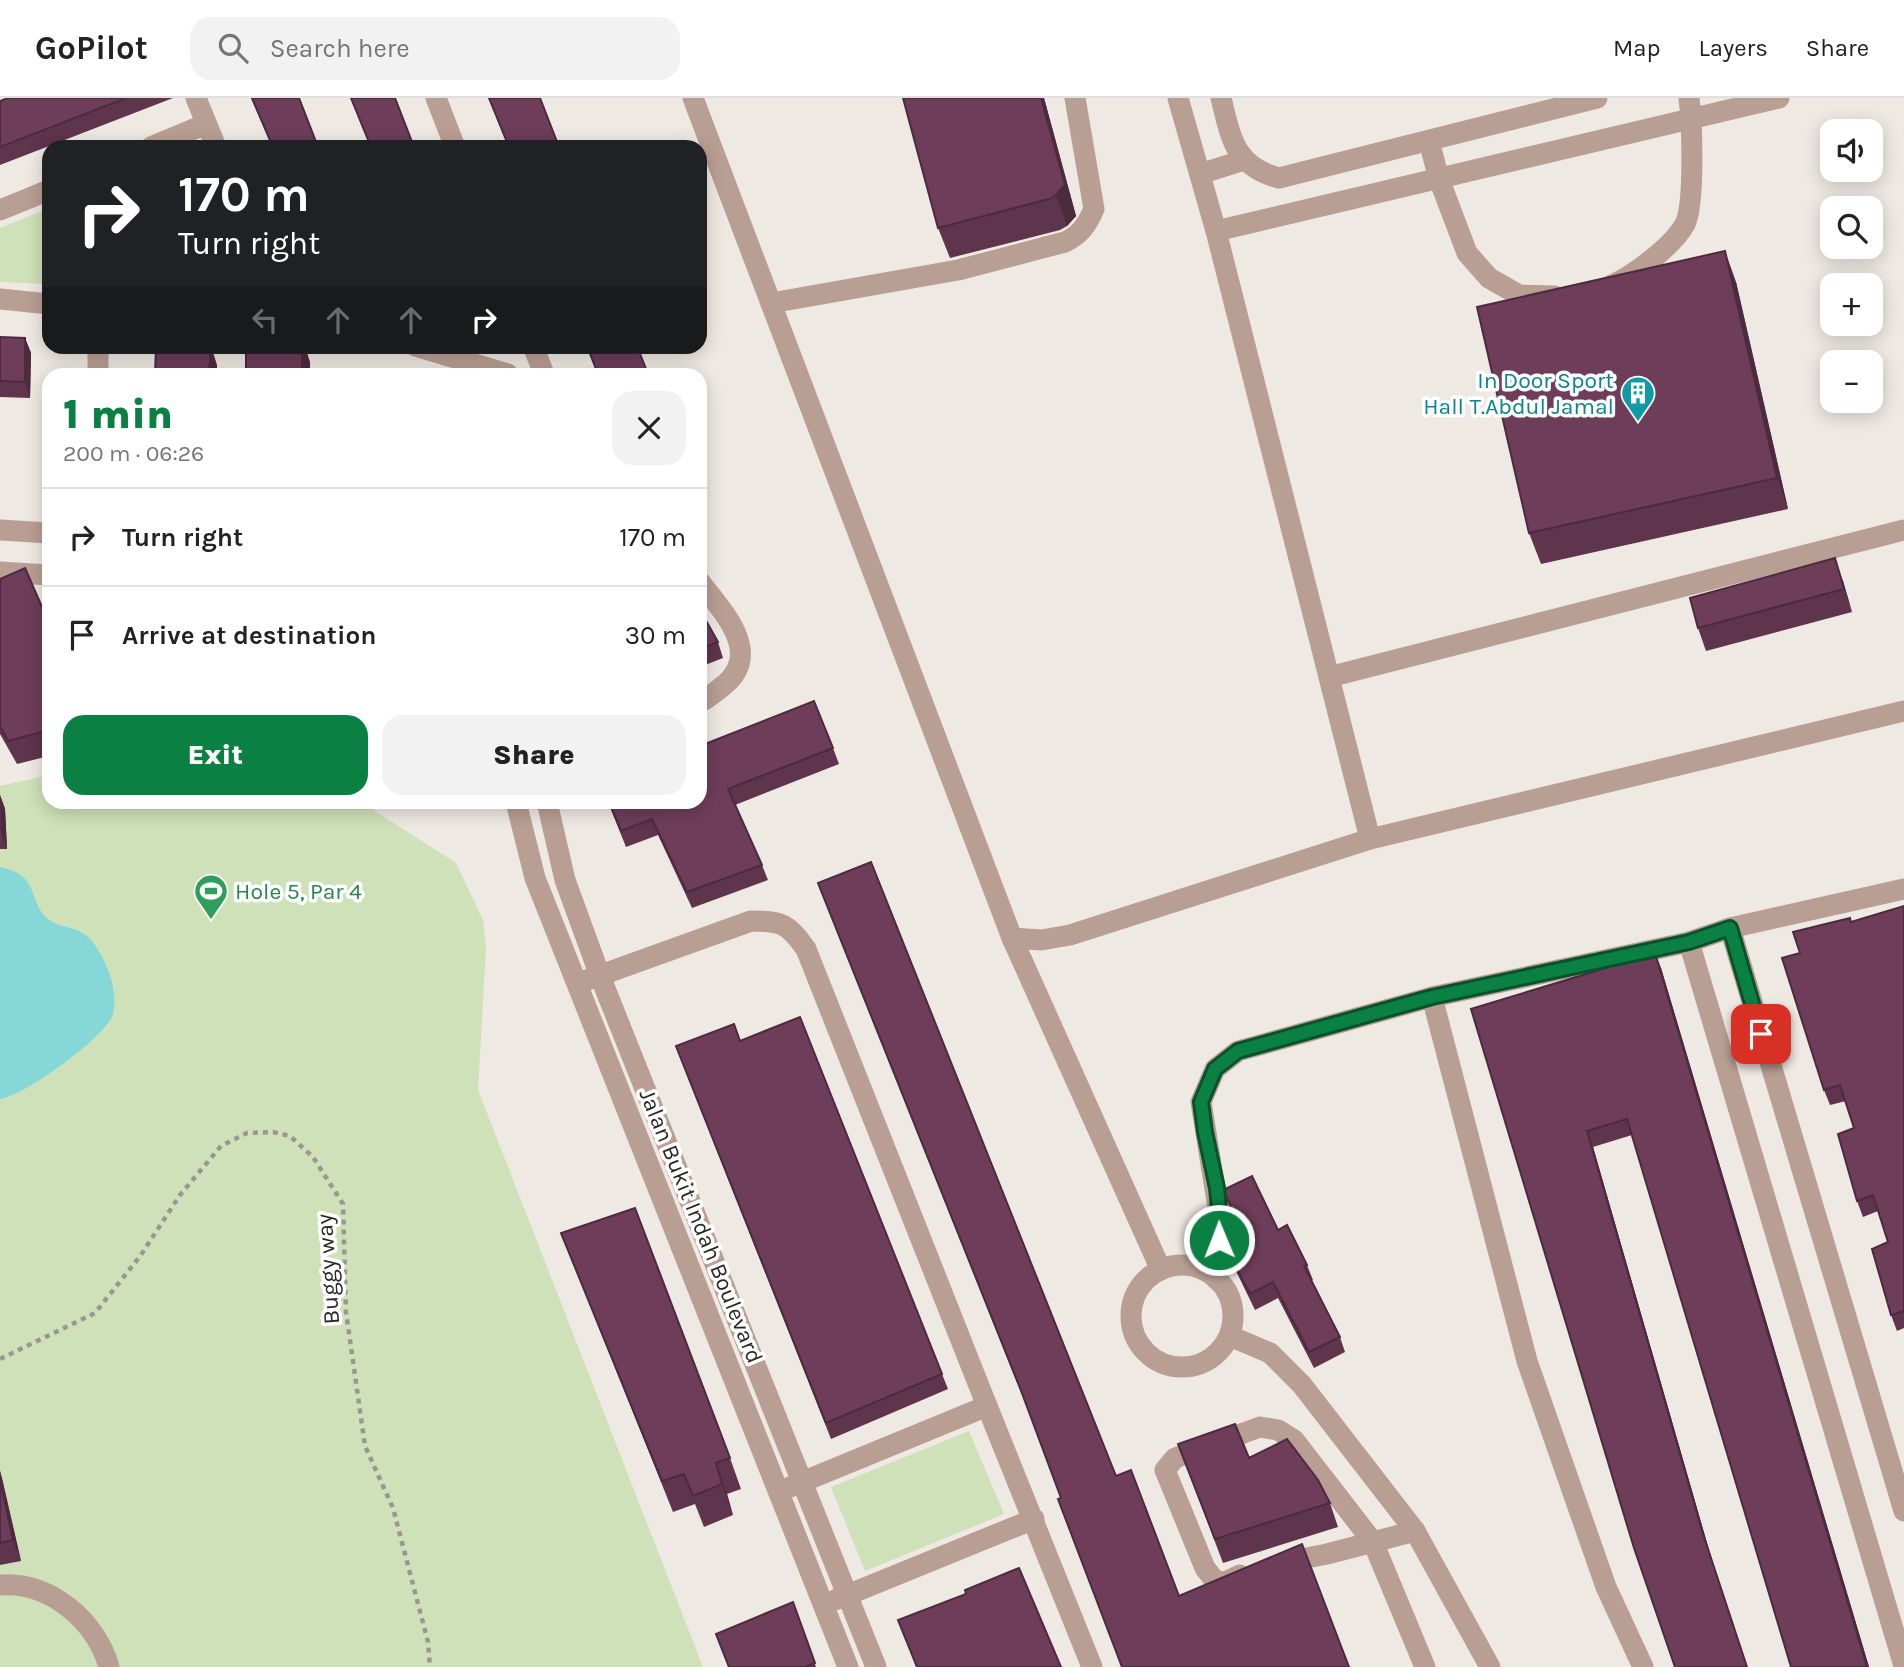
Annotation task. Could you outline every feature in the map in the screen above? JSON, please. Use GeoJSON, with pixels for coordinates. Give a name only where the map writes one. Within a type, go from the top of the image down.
{"type":"FeatureCollection","features":[{"type":"Feature","properties":{"kind":"street"},"geometry":{"type":"LineString","coordinates":[[196,98],[213,140]]}},
{"type":"Feature","properties":{"kind":"street"},"geometry":{"type":"LineString","coordinates":[[436,98],[452,140]]}},
{"type":"Feature","properties":{"kind":"street"},"geometry":{"type":"LineString","coordinates":[[693,98],[1012,938],[1161,1270]]}},
{"type":"Feature","properties":{"kind":"street"},"geometry":{"type":"LineString","coordinates":[[771,303],[958,270],[1075,237],[1088,225],[1094,209],[1075,98]]}},
{"type":"Feature","properties":{"kind":"street"},"geometry":{"type":"LineString","coordinates":[[1178,98],[1216,231],[1370,839]]}},
{"type":"Feature","properties":{"kind":"street"},"geometry":{"type":"LineString","coordinates":[[1221,98],[1231,139],[1244,160],[1260,173],[1279,178],[1597,98]]}},
{"type":"Feature","properties":{"kind":"street"},"geometry":{"type":"LineString","coordinates":[[1216,231],[1439,178],[1690,108],[1779,98]]}},
{"type":"Feature","properties":{"kind":"street"},"geometry":{"type":"LineString","coordinates":[[1429,141],[1439,178],[1467,253],[1489,278],[1519,295],[1546,297],[1583,294],[1624,280],[1672,241],[1686,222],[1690,195],[1690,108]]}},
{"type":"Feature","properties":{"kind":"street"},"geometry":{"type":"LineString","coordinates":[[168,140],[206,124]]}},
{"type":"Feature","properties":{"kind":"street"},"geometry":{"type":"LineString","coordinates":[[1200,174],[1244,160]]}},
{"type":"Feature","properties":{"kind":"street"},"geometry":{"type":"LineString","coordinates":[[0,210],[42,193]]}},
{"type":"Feature","properties":{"kind":"street"},"geometry":{"type":"LineString","coordinates":[[0,299],[42,303]]}},
{"type":"Feature","properties":{"kind":"street"},"geometry":{"type":"LineString","coordinates":[[442,354],[488,368]]}},
{"type":"Feature","properties":{"kind":"street"},"geometry":{"type":"LineString","coordinates":[[0,530],[42,533]]}},
{"type":"Feature","properties":{"kind":"street"},"geometry":{"type":"LineString","coordinates":[[1328,677],[1904,530]]}},
{"type":"Feature","properties":{"kind":"street"},"geometry":{"type":"LineString","coordinates":[[4,574],[42,575]]}},
{"type":"Feature","properties":{"kind":"street"},"geometry":{"type":"LineString","coordinates":[[707,591],[733,625],[741,653],[739,667],[730,680],[707,698]]}},
{"type":"Feature","properties":{"kind":"street"},"geometry":{"type":"LineString","coordinates":[[1012,938],[1033,940],[1070,935],[1370,839],[1904,711]]}},
{"type":"Feature","properties":{"kind":"street","name":"Jalan Bukit Indah Boulevard"},"geometry":{"type":"LineString","coordinates":[[518,809],[535,878],[848,1667]]}},
{"type":"Feature","properties":{"kind":"street"},"geometry":{"type":"LineString","coordinates":[[549,809],[565,880],[600,976],[876,1667]]}},
{"type":"Feature","properties":{"kind":"street"},"geometry":{"type":"LineString","coordinates":[[1217,1280],[1220,1220],[1201,1102],[1215,1069],[1238,1051],[1432,997],[1689,942],[1730,928],[1904,889]]}},
{"type":"Feature","properties":{"kind":"street"},"geometry":{"type":"LineString","coordinates":[[577,984],[751,921],[775,921],[790,927],[806,949],[1092,1667]]}},
{"type":"Feature","properties":{"kind":"street"},"geometry":{"type":"LineString","coordinates":[[1730,928],[1904,1511]]}},
{"type":"Feature","properties":{"kind":"street"},"geometry":{"type":"LineString","coordinates":[[1689,942],[1904,1666]]}},
{"type":"Feature","properties":{"kind":"street"},"geometry":{"type":"LineString","coordinates":[[1432,997],[1527,1361],[1606,1587],[1643,1667]]}},
{"type":"Feature","properties":{"kind":"street"},"geometry":{"type":"LineString","coordinates":[[1175,1265],[1191,1266],[1205,1271],[1227,1292],[1232,1306],[1230,1336],[1217,1354],[1197,1366],[1168,1366],[1156,1360],[1145,1352],[1133,1331],[1133,1304],[1139,1290],[1148,1278],[1161,1270],[1175,1265]]}},
{"type":"Feature","properties":{"kind":"street"},"geometry":{"type":"LineString","coordinates":[[1230,1336],[1270,1353],[1303,1385],[1415,1531],[1490,1667]]}},
{"type":"Feature","properties":{"kind":"street"},"geometry":{"type":"LineString","coordinates":[[778,1492],[987,1406]]}},
{"type":"Feature","properties":{"kind":"street"},"geometry":{"type":"LineString","coordinates":[[1415,1531],[1373,1542],[1258,1568],[1225,1582],[1215,1581],[1205,1568],[1165,1470],[1175,1458],[1260,1427],[1278,1430],[1294,1440],[1373,1542],[1425,1667]]}},
{"type":"Feature","properties":{"kind":"street"},"geometry":{"type":"LineString","coordinates":[[823,1604],[1034,1519]]}},
{"type":"Feature","properties":{"kind":"street"},"geometry":{"type":"LineString","coordinates":[[0,1585],[10,1584],[48,1594],[80,1617],[104,1648],[109,1667]]}},
{"type":"Feature","properties":{"kind":"path","name":"Buggy way"},"geometry":{"type":"LineString","coordinates":[[0,1359],[95,1313],[141,1255],[180,1195],[221,1146],[247,1133],[273,1132],[289,1136],[313,1157],[343,1204],[346,1312],[365,1446],[393,1508],[428,1642],[430,1667]]}},
{"type":"Feature","properties":{"kind":"green space"},"geometry":{"type":"Polygon","coordinates":[[[42,211],[42,284],[0,282],[0,228],[42,211]]]}},
{"type":"Feature","properties":{"kind":"green space"},"geometry":{"type":"Polygon","coordinates":[[[42,777],[42,809],[372,809],[456,863],[483,920],[486,947],[478,1090],[703,1667],[0,1667],[0,786],[42,777]]]}},
{"type":"Feature","properties":{"kind":"green space"},"geometry":{"type":"Polygon","coordinates":[[[969,1431],[1004,1514],[865,1571],[831,1487],[969,1431]]]}},
{"type":"Feature","properties":{"kind":"water"},"geometry":{"type":"Polygon","coordinates":[[[0,867],[13,871],[28,882],[37,904],[48,919],[86,935],[96,946],[110,975],[114,1005],[113,1014],[107,1024],[81,1050],[27,1088],[0,1099],[0,867]]]}},
{"type":"Feature","properties":{"kind":"building"},"geometry":{"type":"Polygon","coordinates":[[[8,98],[126,98],[0,147],[0,101],[8,98]]]}},
{"type":"Feature","properties":{"kind":"building"},"geometry":{"type":"Polygon","coordinates":[[[252,98],[299,98],[315,140],[270,140],[252,98]]]}},
{"type":"Feature","properties":{"kind":"building"},"geometry":{"type":"Polygon","coordinates":[[[351,98],[395,98],[411,140],[368,140],[351,98]]]}},
{"type":"Feature","properties":{"kind":"building"},"geometry":{"type":"Polygon","coordinates":[[[489,98],[540,98],[556,140],[506,140],[489,98]]]}},
{"type":"Feature","properties":{"kind":"building"},"geometry":{"type":"Polygon","coordinates":[[[903,98],[1041,98],[1065,185],[1049,199],[938,228],[903,98]]]}},
{"type":"Feature","properties":{"kind":"building","name":"In Door Sport Hall T.Abdul Jamal"},"geometry":{"type":"Polygon","coordinates":[[[1725,251],[1777,478],[1529,533],[1477,307],[1725,251]]]}},
{"type":"Feature","properties":{"kind":"building"},"geometry":{"type":"Polygon","coordinates":[[[0,337],[25,338],[25,382],[0,381],[0,337]]]}},
{"type":"Feature","properties":{"kind":"building"},"geometry":{"type":"Polygon","coordinates":[[[156,354],[210,354],[209,368],[155,368],[156,354]]]}},
{"type":"Feature","properties":{"kind":"building"},"geometry":{"type":"Polygon","coordinates":[[[246,354],[302,354],[302,368],[246,368],[246,354]]]}},
{"type":"Feature","properties":{"kind":"building"},"geometry":{"type":"Polygon","coordinates":[[[590,354],[640,354],[646,368],[596,368],[590,354]]]}},
{"type":"Feature","properties":{"kind":"building"},"geometry":{"type":"Polygon","coordinates":[[[1835,558],[1844,589],[1698,628],[1690,598],[1835,558]]]}},
{"type":"Feature","properties":{"kind":"building"},"geometry":{"type":"Polygon","coordinates":[[[25,568],[42,607],[42,732],[8,741],[0,726],[0,579],[25,568]]]}},
{"type":"Feature","properties":{"kind":"building"},"geometry":{"type":"Polygon","coordinates":[[[707,622],[718,642],[707,646],[707,622]]]}},
{"type":"Feature","properties":{"kind":"building"},"geometry":{"type":"Polygon","coordinates":[[[814,701],[833,748],[728,789],[762,865],[687,892],[652,819],[621,831],[612,809],[707,809],[707,743],[814,701]]]}},
{"type":"Feature","properties":{"kind":"building"},"geometry":{"type":"Polygon","coordinates":[[[871,862],[1116,1476],[1131,1470],[1179,1596],[1302,1544],[1349,1667],[1122,1667],[1058,1499],[1061,1498],[1020,1388],[818,883],[871,862]]]}},
{"type":"Feature","properties":{"kind":"building"},"geometry":{"type":"Polygon","coordinates":[[[1904,906],[1904,1311],[1891,1315],[1872,1249],[1888,1242],[1873,1195],[1857,1201],[1838,1134],[1854,1128],[1840,1085],[1824,1090],[1782,958],[1800,953],[1793,932],[1850,918],[1851,922],[1904,906]]]}},
{"type":"Feature","properties":{"kind":"building"},"geometry":{"type":"Polygon","coordinates":[[[1655,953],[1867,1667],[1791,1667],[1627,1119],[1587,1131],[1703,1534],[1747,1667],[1675,1667],[1634,1548],[1471,1009],[1655,953]]]}},
{"type":"Feature","properties":{"kind":"building"},"geometry":{"type":"Polygon","coordinates":[[[800,1017],[942,1374],[826,1423],[676,1046],[734,1024],[740,1041],[800,1017]]]}},
{"type":"Feature","properties":{"kind":"building"},"geometry":{"type":"Polygon","coordinates":[[[1252,1176],[1278,1230],[1287,1225],[1307,1265],[1304,1266],[1340,1337],[1309,1352],[1273,1282],[1250,1294],[1229,1254],[1249,1244],[1226,1197],[1225,1189],[1252,1176]]]}},
{"type":"Feature","properties":{"kind":"building"},"geometry":{"type":"Polygon","coordinates":[[[635,1208],[730,1458],[716,1463],[722,1484],[693,1496],[684,1474],[662,1481],[561,1233],[635,1208]]]}},
{"type":"Feature","properties":{"kind":"building"},"geometry":{"type":"Polygon","coordinates":[[[1235,1424],[1249,1458],[1287,1439],[1318,1480],[1330,1503],[1215,1539],[1178,1444],[1235,1424]]]}},
{"type":"Feature","properties":{"kind":"building"},"geometry":{"type":"Polygon","coordinates":[[[0,1480],[13,1540],[0,1543],[0,1480]]]}},
{"type":"Feature","properties":{"kind":"building"},"geometry":{"type":"Polygon","coordinates":[[[1019,1568],[1061,1667],[917,1667],[898,1620],[966,1594],[965,1590],[1019,1568]]]}},
{"type":"Feature","properties":{"kind":"building"},"geometry":{"type":"Polygon","coordinates":[[[793,1602],[815,1663],[805,1667],[729,1667],[716,1634],[793,1602]]]}},
{"type":"Feature","properties":{"kind":"place","name":"In Door Sport Hall T.Abdul Jamal"},"geometry":{"type":"Point","coordinates":[1638,423]}},
{"type":"Feature","properties":{"kind":"place","name":"Hole 5, Par 4"},"geometry":{"type":"Point","coordinates":[211,921]}},
{"type":"Feature","properties":{"kind":"route"},"geometry":{"type":"LineString","coordinates":[[1219,1240],[1217,1188],[1201,1102],[1215,1069],[1238,1051],[1432,997],[1689,942],[1730,928],[1761,1034]]}}]}
